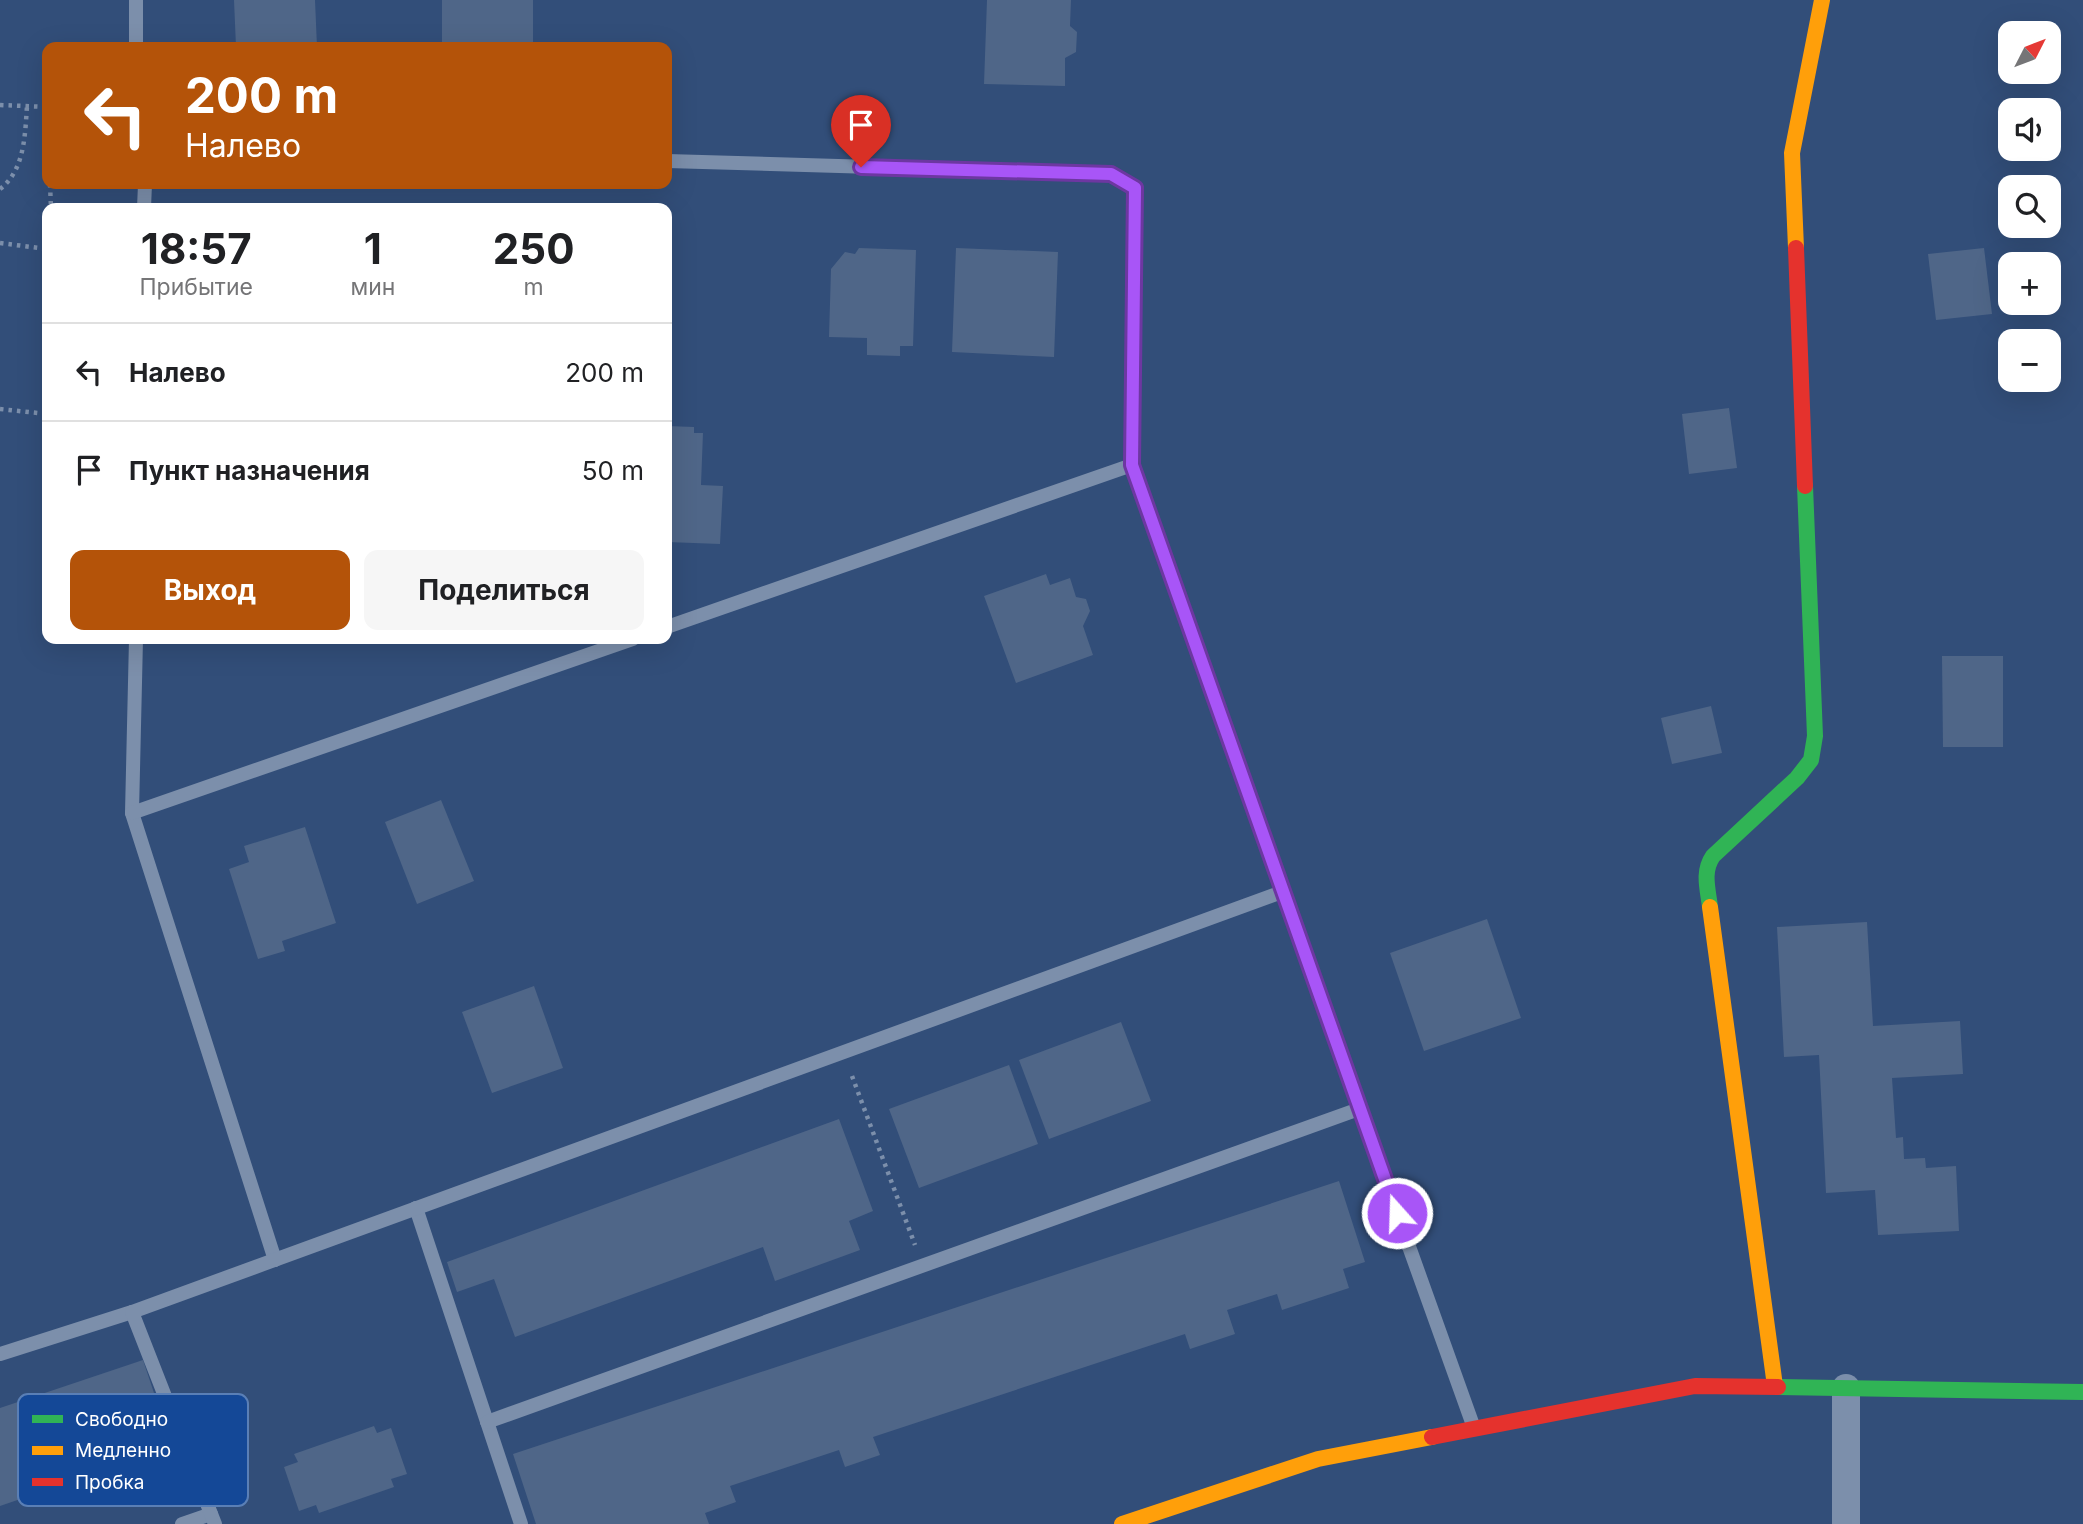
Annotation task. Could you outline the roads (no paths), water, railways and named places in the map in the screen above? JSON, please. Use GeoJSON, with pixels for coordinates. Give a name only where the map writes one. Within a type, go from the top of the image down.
{"type":"FeatureCollection","features":[{"type":"Feature","properties":{"kind":"street"},"geometry":{"type":"LineString","coordinates":[[1775,1386],[1706,875],[1707,864],[1713,856],[1797,778],[1811,760],[1815,736],[1792,153],[1822,0]]}},
{"type":"Feature","properties":{"kind":"street"},"geometry":{"type":"LineString","coordinates":[[1122,1524],[1318,1459],[1695,1386],[2083,1392]]}},
{"type":"Feature","properties":{"kind":"street"},"geometry":{"type":"LineString","coordinates":[[1846,1388],[1846,1524]]}},
{"type":"Feature","properties":{"kind":"lane"},"geometry":{"type":"LineString","coordinates":[[136,0],[136,42]]}},
{"type":"Feature","properties":{"kind":"lane"},"geometry":{"type":"LineString","coordinates":[[672,161],[1111,174],[1135,188],[1132,465],[1474,1429]]}},
{"type":"Feature","properties":{"kind":"lane"},"geometry":{"type":"LineString","coordinates":[[672,625],[1132,465]]}},
{"type":"Feature","properties":{"kind":"lane"},"geometry":{"type":"LineString","coordinates":[[136,644],[132,814],[275,1260]]}},
{"type":"Feature","properties":{"kind":"lane"},"geometry":{"type":"LineString","coordinates":[[132,814],[619,644]]}},
{"type":"Feature","properties":{"kind":"lane"},"geometry":{"type":"LineString","coordinates":[[0,1354],[132,1312],[1282,892]]}},
{"type":"Feature","properties":{"kind":"lane"},"geometry":{"type":"LineString","coordinates":[[486,1422],[1359,1109]]}},
{"type":"Feature","properties":{"kind":"lane"},"geometry":{"type":"LineString","coordinates":[[416,1208],[521,1524]]}},
{"type":"Feature","properties":{"kind":"lane"},"geometry":{"type":"LineString","coordinates":[[132,1312],[164,1394]]}},
{"type":"Feature","properties":{"kind":"lane"},"geometry":{"type":"LineString","coordinates":[[182,1524],[213,1519]]}}]}
